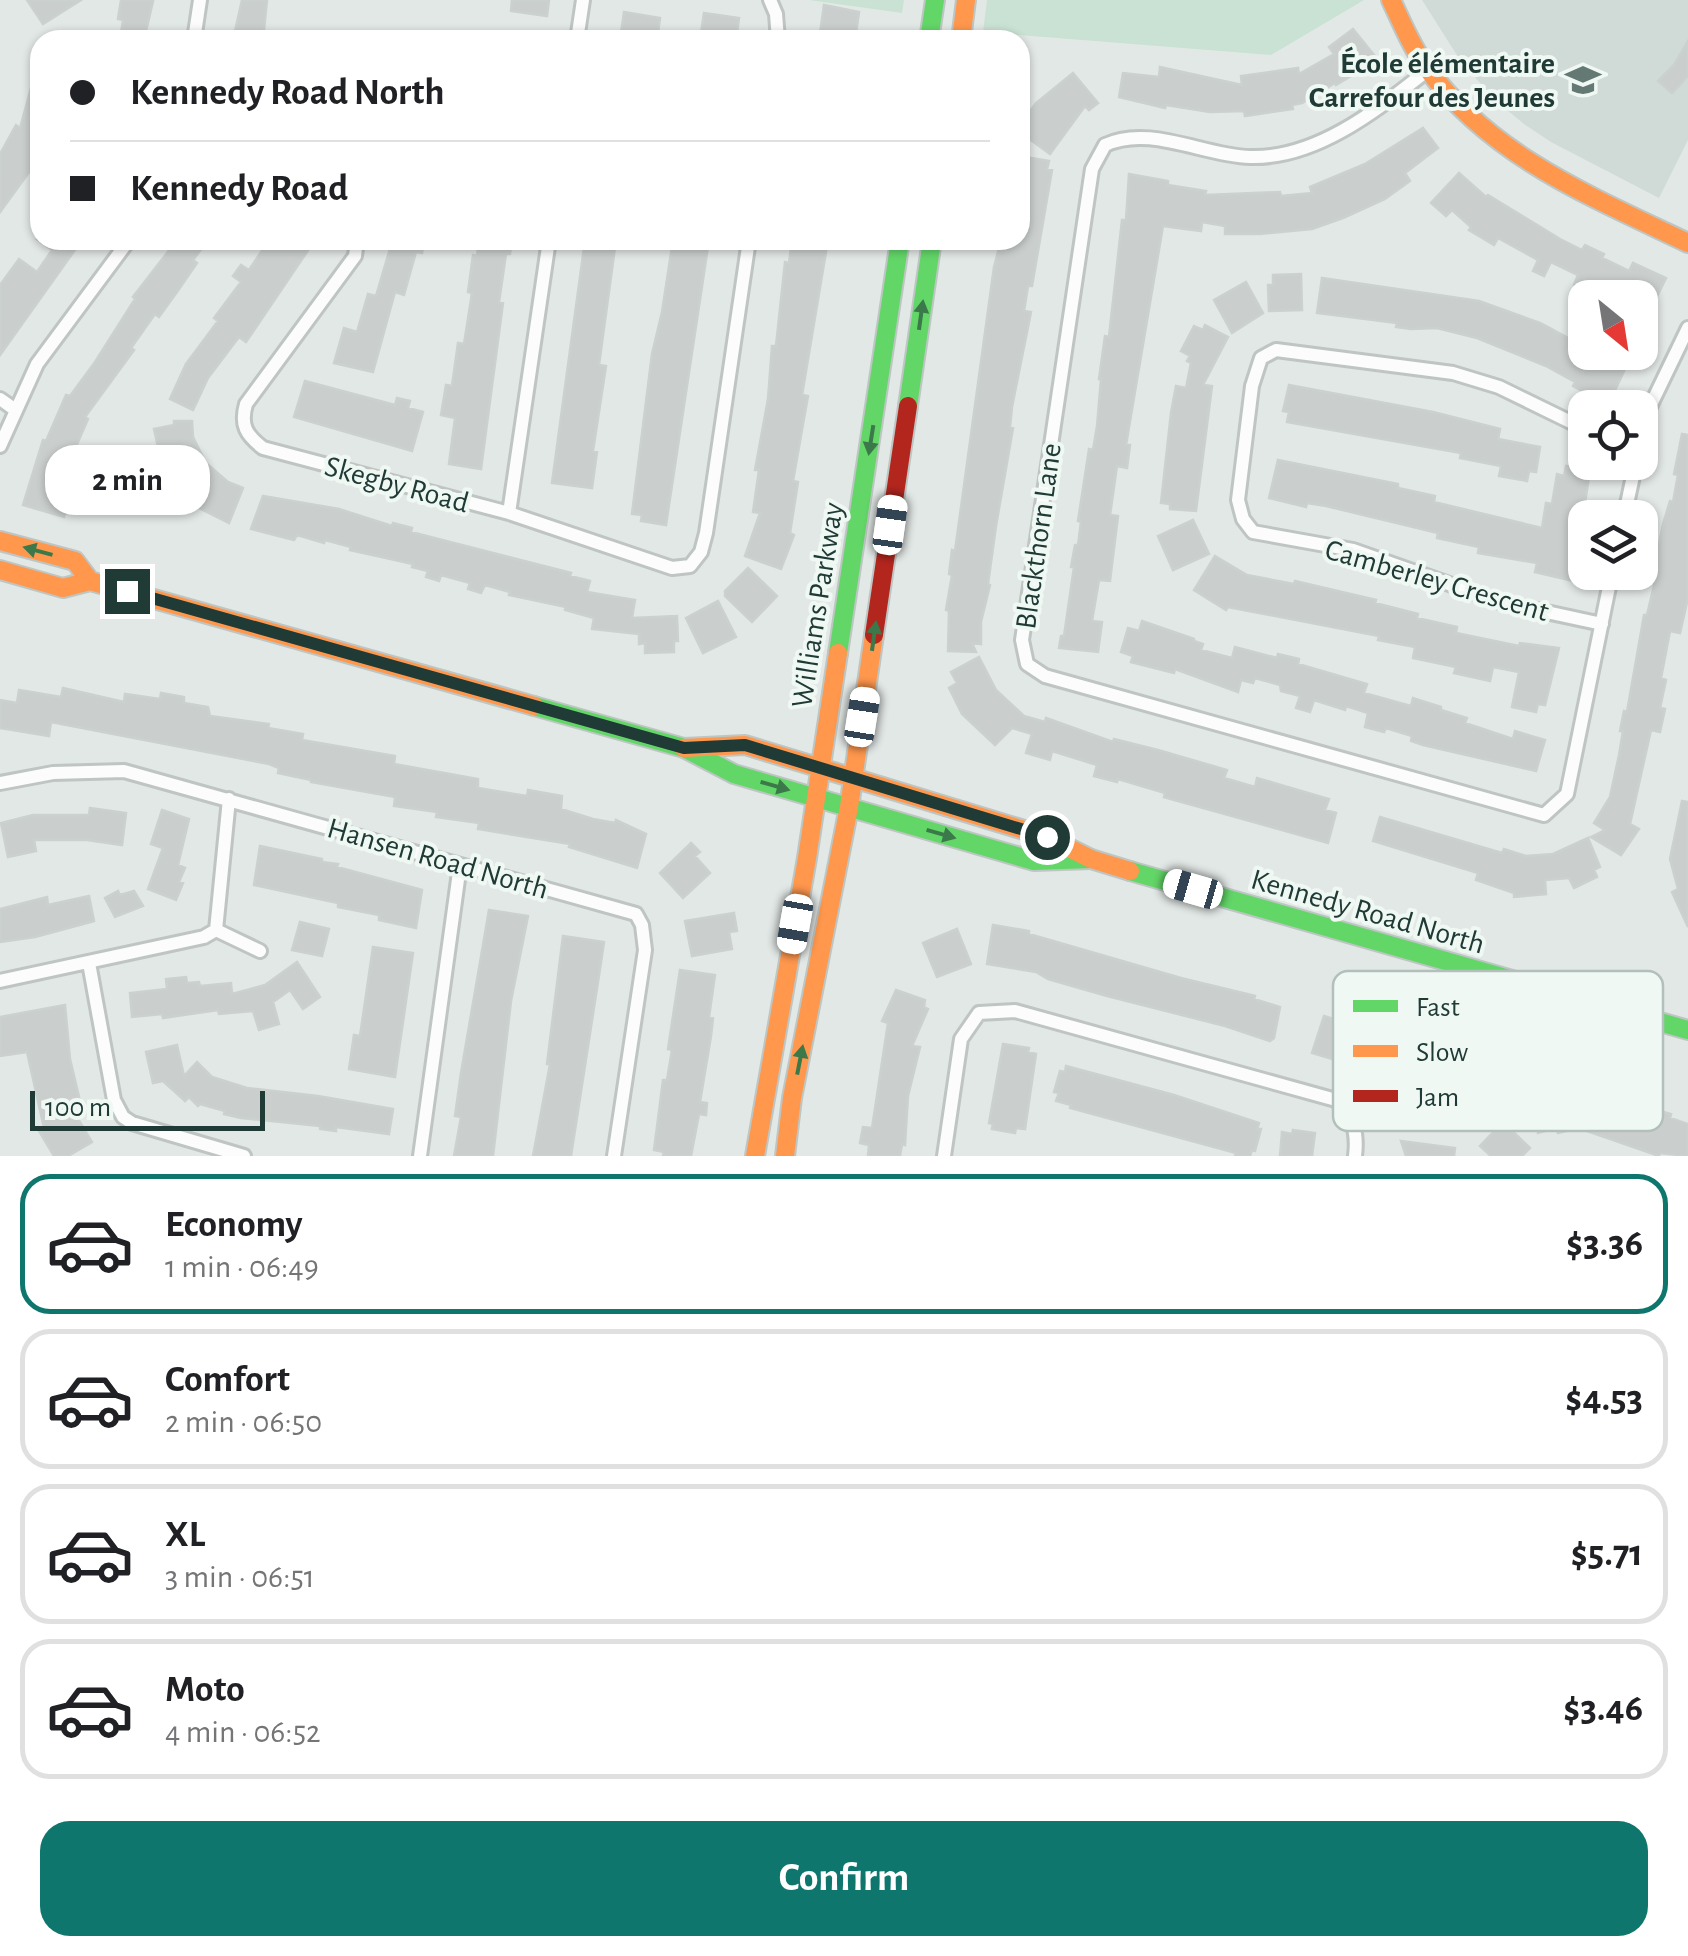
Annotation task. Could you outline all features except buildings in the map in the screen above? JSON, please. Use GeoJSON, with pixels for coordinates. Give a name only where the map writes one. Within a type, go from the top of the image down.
{"type":"FeatureCollection","features":[{"type":"Feature","properties":{"kind":"main road"},"geometry":{"type":"LineString","coordinates":[[930,30],[935,0]]}},
{"type":"Feature","properties":{"kind":"main road"},"geometry":{"type":"LineString","coordinates":[[962,30],[966,0]]}},
{"type":"Feature","properties":{"kind":"main road"},"geometry":{"type":"LineString","coordinates":[[1391,0],[1428,70],[1472,116],[1542,170],[1688,243]]}},
{"type":"Feature","properties":{"kind":"main road","name":"Williams Parkway"},"geometry":{"type":"LineString","coordinates":[[755,1156],[816,798],[898,250]]}},
{"type":"Feature","properties":{"kind":"main road","name":"Williams Parkway"},"geometry":{"type":"LineString","coordinates":[[785,1156],[792,1098],[848,807],[931,250]]}},
{"type":"Feature","properties":{"kind":"main road"},"geometry":{"type":"LineString","coordinates":[[0,540],[75,561],[90,581]]}},
{"type":"Feature","properties":{"kind":"main road"},"geometry":{"type":"LineString","coordinates":[[0,570],[64,588],[90,581],[684,748]]}},
{"type":"Feature","properties":{"kind":"main road","name":"Kennedy Road North"},"geometry":{"type":"LineString","coordinates":[[684,748],[745,745],[1047,837],[1091,858],[1476,971]]}},
{"type":"Feature","properties":{"kind":"main road","name":"Kennedy Road North"},"geometry":{"type":"LineString","coordinates":[[684,748],[734,774],[1034,861],[1091,858]]}},
{"type":"Feature","properties":{"kind":"main road","name":"Kennedy Road North"},"geometry":{"type":"LineString","coordinates":[[1663,1023],[1688,1030]]}},
{"type":"Feature","properties":{"kind":"street"},"geometry":{"type":"LineString","coordinates":[[196,30],[200,0]]}},
{"type":"Feature","properties":{"kind":"street"},"geometry":{"type":"LineString","coordinates":[[578,30],[583,0]]}},
{"type":"Feature","properties":{"kind":"street"},"geometry":{"type":"LineString","coordinates":[[770,0],[777,30]]}},
{"type":"Feature","properties":{"kind":"street","name":"Blackthorn Lane"},"geometry":{"type":"LineString","coordinates":[[1428,70],[1375,112],[1337,135],[1310,145],[1249,157],[1130,137],[1106,146],[1100,154],[1092,170],[1022,640],[1027,664],[1045,676],[1544,816],[1567,794],[1609,590]]}},
{"type":"Feature","properties":{"kind":"street"},"geometry":{"type":"LineString","coordinates":[[0,446],[38,364],[123,250]]}},
{"type":"Feature","properties":{"kind":"street","name":"Skegby Road"},"geometry":{"type":"LineString","coordinates":[[356,250],[356,256],[246,404],[242,420],[248,437],[263,448],[509,513],[547,250]]}},
{"type":"Feature","properties":{"kind":"street"},"geometry":{"type":"LineString","coordinates":[[509,513],[672,568],[690,566],[701,552],[706,533],[748,250]]}},
{"type":"Feature","properties":{"kind":"street"},"geometry":{"type":"LineString","coordinates":[[1658,390],[1688,328]]}},
{"type":"Feature","properties":{"kind":"street","name":"Camberley Crescent"},"geometry":{"type":"LineString","coordinates":[[1568,421],[1499,387],[1453,372],[1276,350],[1262,358],[1252,386],[1238,500],[1247,525],[1261,536],[1352,550],[1500,602],[1602,624]]}},
{"type":"Feature","properties":{"kind":"street"},"geometry":{"type":"LineString","coordinates":[[0,399],[14,409]]}},
{"type":"Feature","properties":{"kind":"street","name":"Hansen Road North"},"geometry":{"type":"LineString","coordinates":[[0,783],[53,773],[124,771],[636,914],[642,925],[645,950],[614,1156]]}},
{"type":"Feature","properties":{"kind":"street"},"geometry":{"type":"LineString","coordinates":[[216,930],[229,799]]}},
{"type":"Feature","properties":{"kind":"street"},"geometry":{"type":"LineString","coordinates":[[420,1156],[460,864]]}},
{"type":"Feature","properties":{"kind":"street"},"geometry":{"type":"LineString","coordinates":[[216,930],[260,950]]}},
{"type":"Feature","properties":{"kind":"street"},"geometry":{"type":"LineString","coordinates":[[0,981],[204,937],[216,930]]}},
{"type":"Feature","properties":{"kind":"street"},"geometry":{"type":"LineString","coordinates":[[89,963],[114,1100],[123,1117],[244,1156]]}},
{"type":"Feature","properties":{"kind":"street"},"geometry":{"type":"LineString","coordinates":[[944,1156],[961,1039],[979,1013],[1015,1011],[1333,1099]]}},
{"type":"Feature","properties":{"kind":"street"},"geometry":{"type":"LineString","coordinates":[[1354,1156],[1355,1131]]}},
{"type":"Feature","properties":{"kind":"shaded area","name":"École élémentaire Carrefour des Jeunes"},"geometry":{"type":"Polygon","coordinates":[[[1422,0],[1688,0],[1688,140],[1659,198],[1551,142],[1495,100],[1460,60],[1422,0]]]}},
{"type":"Feature","properties":{"kind":"green space"},"geometry":{"type":"Polygon","coordinates":[[[809,0],[904,0],[902,13],[809,0]]]}},
{"type":"Feature","properties":{"kind":"green space"},"geometry":{"type":"Polygon","coordinates":[[[987,0],[1364,0],[1271,55],[1030,36],[1030,30],[983,30],[987,0]]]}},
{"type":"Feature","properties":{"kind":"traffic: fast"},"geometry":{"type":"LineString","coordinates":[[930,30],[935,0]]}},
{"type":"Feature","properties":{"kind":"traffic: fast"},"geometry":{"type":"LineString","coordinates":[[838,653],[898,250]]}},
{"type":"Feature","properties":{"kind":"traffic: fast"},"geometry":{"type":"LineString","coordinates":[[908,406],[931,250]]}},
{"type":"Feature","properties":{"kind":"traffic: fast"},"geometry":{"type":"LineString","coordinates":[[534,706],[684,748],[734,774],[1034,861],[1091,859]]}},
{"type":"Feature","properties":{"kind":"traffic: fast"},"geometry":{"type":"LineString","coordinates":[[1130,871],[1481,971]]}},
{"type":"Feature","properties":{"kind":"traffic: fast"},"geometry":{"type":"LineString","coordinates":[[1663,1023],[1688,1030]]}},
{"type":"Feature","properties":{"kind":"traffic: slow"},"geometry":{"type":"LineString","coordinates":[[962,30],[966,0]]}},
{"type":"Feature","properties":{"kind":"traffic: slow"},"geometry":{"type":"LineString","coordinates":[[1391,0],[1427,68],[1481,126],[1546,172],[1688,243]]}},
{"type":"Feature","properties":{"kind":"traffic: slow"},"geometry":{"type":"LineString","coordinates":[[0,541],[75,561],[90,581]]}},
{"type":"Feature","properties":{"kind":"traffic: slow"},"geometry":{"type":"LineString","coordinates":[[0,570],[63,588],[90,581],[534,706]]}},
{"type":"Feature","properties":{"kind":"traffic: slow"},"geometry":{"type":"LineString","coordinates":[[785,1156],[792,1098],[849,807],[874,635]]}},
{"type":"Feature","properties":{"kind":"traffic: slow"},"geometry":{"type":"LineString","coordinates":[[755,1156],[838,653]]}},
{"type":"Feature","properties":{"kind":"traffic: slow"},"geometry":{"type":"LineString","coordinates":[[684,748],[745,745],[1047,837],[1091,859],[1130,871]]}},
{"type":"Feature","properties":{"kind":"traffic: jam"},"geometry":{"type":"LineString","coordinates":[[874,635],[908,406]]}},
{"type":"Feature","properties":{"kind":"place","name":"École élémentaire Carrefour des Jeunes"},"geometry":{"type":"Point","coordinates":[1583,80]}},
{"type":"Feature","properties":{"kind":"route"},"geometry":{"type":"LineString","coordinates":[[127,591],[684,748],[745,745],[1047,837]]}}]}
